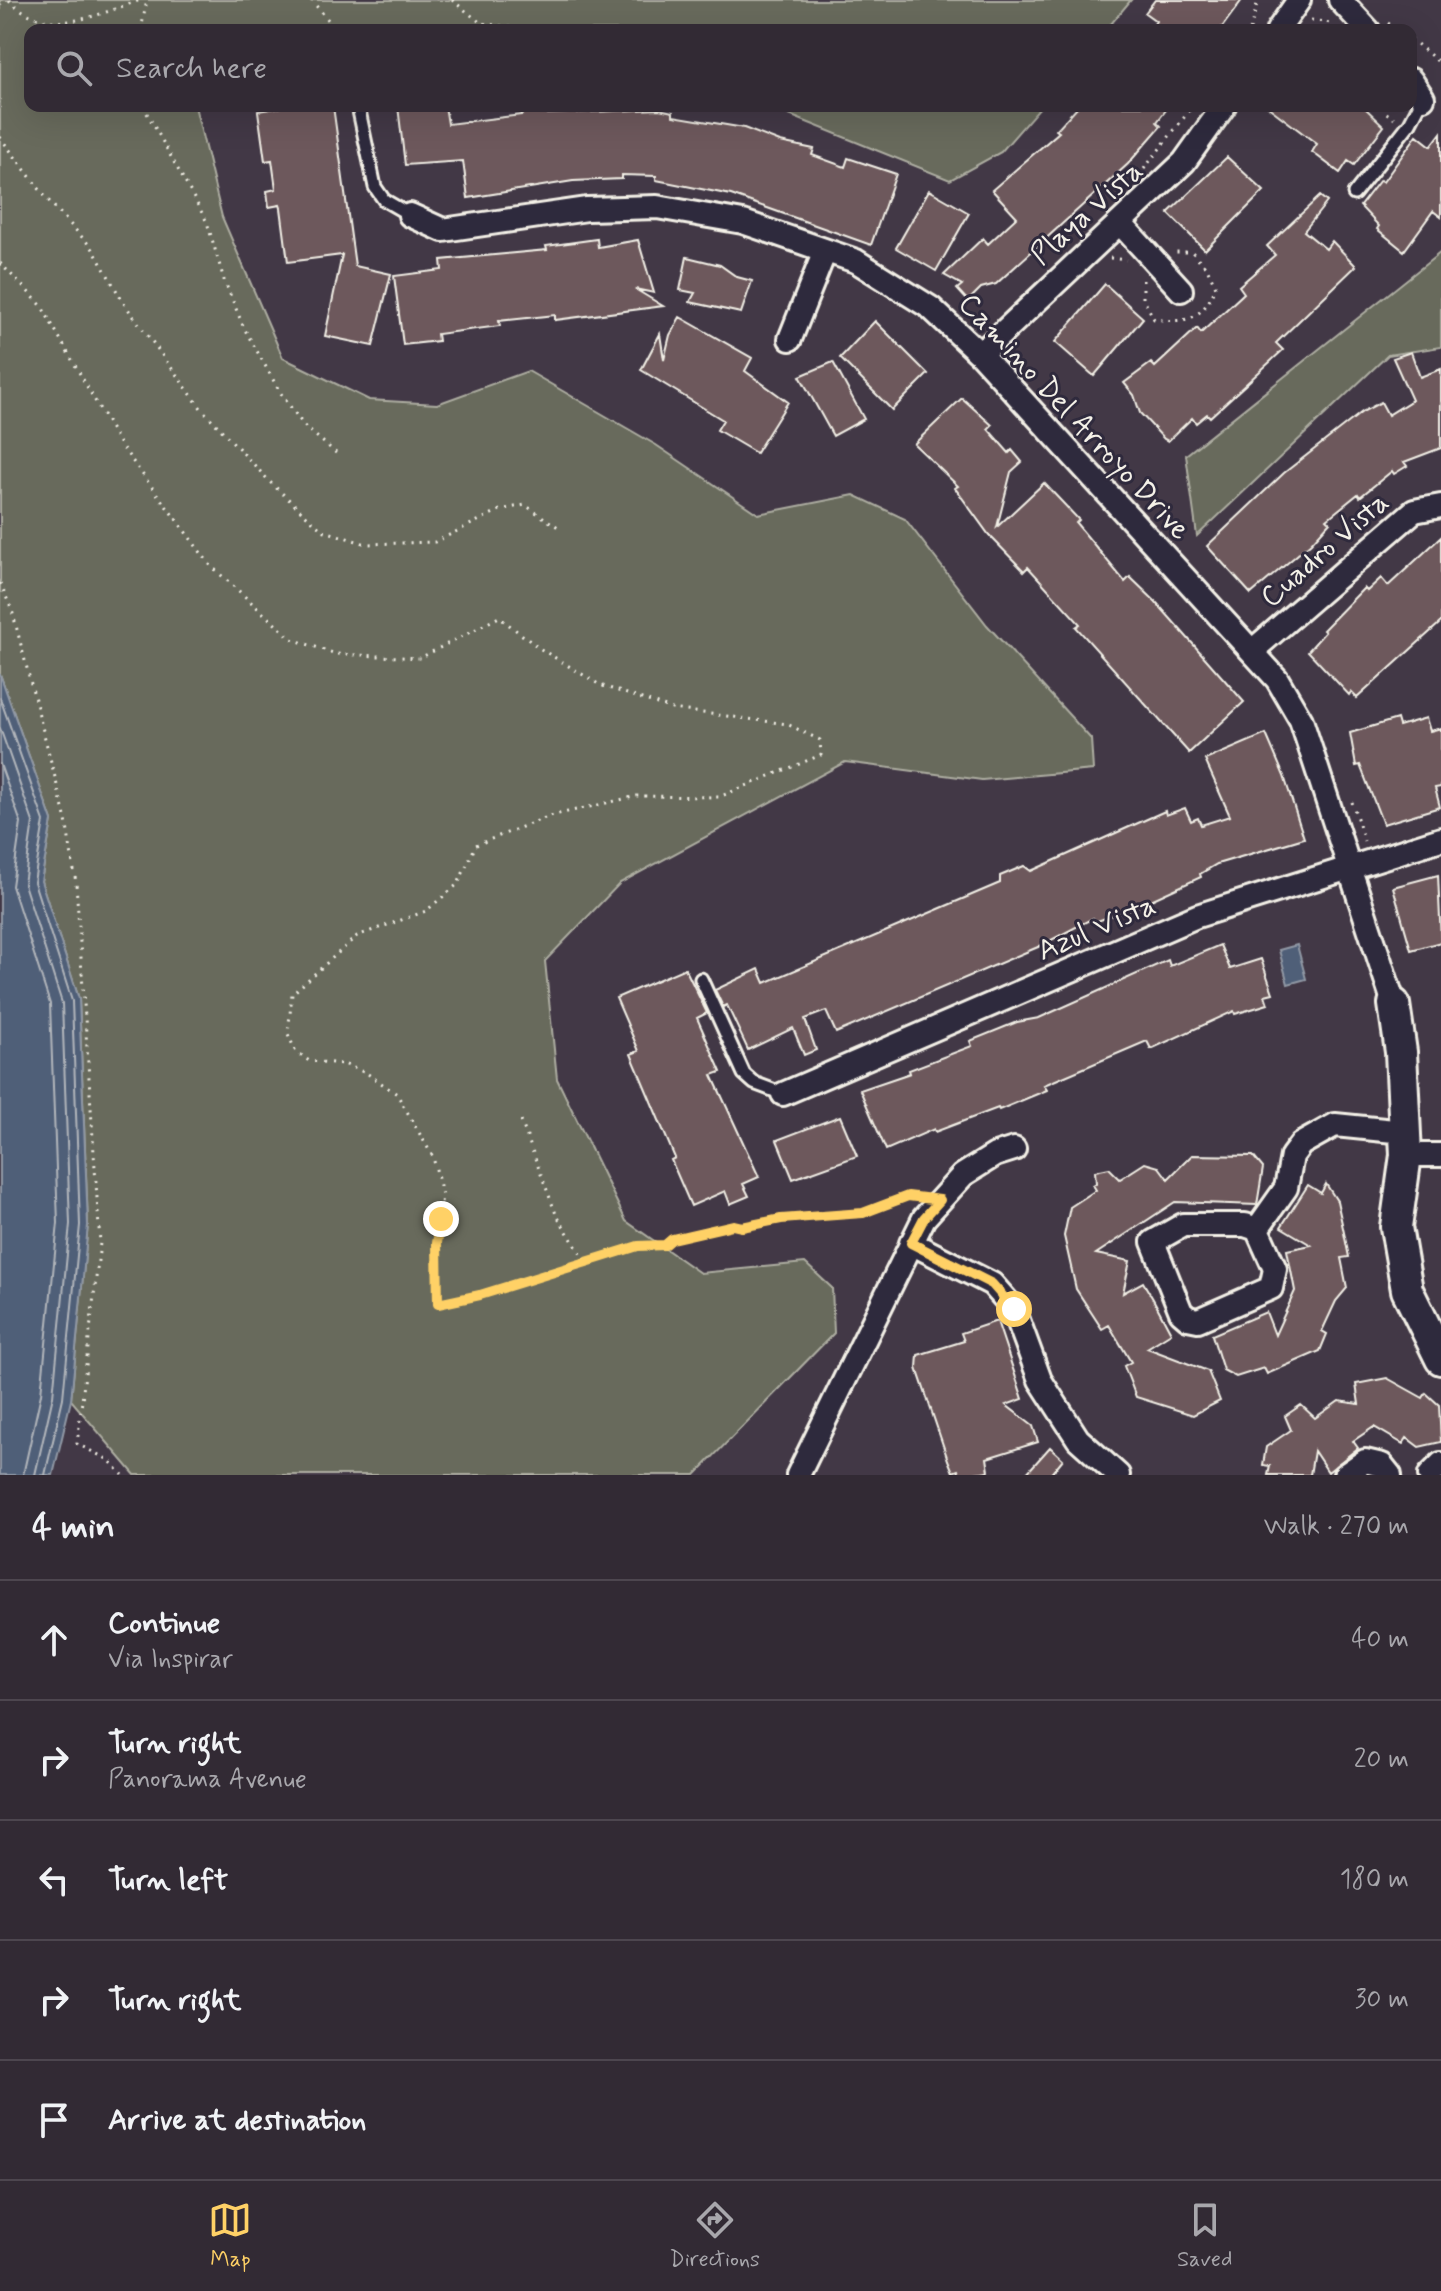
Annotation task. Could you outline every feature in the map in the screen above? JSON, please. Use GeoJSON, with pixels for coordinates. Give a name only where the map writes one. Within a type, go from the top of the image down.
{"type":"FeatureCollection","features":[{"type":"Feature","properties":{"kind":"street"},"geometry":{"type":"LineString","coordinates":[[1340,0],[1362,24]]}},
{"type":"Feature","properties":{"kind":"street"},"geometry":{"type":"LineString","coordinates":[[1286,24],[1303,10]]}},
{"type":"Feature","properties":{"kind":"street","name":"Playa Vista"},"geometry":{"type":"LineString","coordinates":[[980,354],[1016,316],[1184,162],[1220,112]]}},
{"type":"Feature","properties":{"kind":"street","name":"Camino Del Arroyo Drive"},"geometry":{"type":"LineString","coordinates":[[410,215],[443,230],[587,209],[657,207],[743,222],[856,261],[931,308],[980,354],[1277,679],[1301,720],[1394,1004]]}},
{"type":"Feature","properties":{"kind":"street"},"geometry":{"type":"LineString","coordinates":[[1120,223],[1181,290]]}},
{"type":"Feature","properties":{"kind":"street"},"geometry":{"type":"LineString","coordinates":[[790,339],[825,251]]}},
{"type":"Feature","properties":{"kind":"street","name":"Cuadro Vista"},"geometry":{"type":"LineString","coordinates":[[1252,651],[1414,511],[1441,506]]}},
{"type":"Feature","properties":{"kind":"street","name":"Azul Vista"},"geometry":{"type":"LineString","coordinates":[[783,1094],[1197,916],[1441,839]]}},
{"type":"Feature","properties":{"kind":"street"},"geometry":{"type":"LineString","coordinates":[[1394,1004],[1401,1052],[1405,1143],[1396,1227],[1407,1290],[1441,1359]]}},
{"type":"Feature","properties":{"kind":"street"},"geometry":{"type":"LineString","coordinates":[[1257,1229],[1286,1188],[1292,1156],[1301,1144],[1335,1125],[1441,1155]]}},
{"type":"Feature","properties":{"kind":"street"},"geometry":{"type":"LineString","coordinates":[[798,1475],[924,1218],[963,1175],[995,1155],[1014,1149]]}},
{"type":"Feature","properties":{"kind":"street"},"geometry":{"type":"LineString","coordinates":[[1183,1225],[1245,1225],[1257,1229],[1275,1269],[1271,1288],[1198,1320],[1188,1318],[1181,1312],[1153,1242],[1183,1225]]}},
{"type":"Feature","properties":{"kind":"street"},"geometry":{"type":"LineString","coordinates":[[911,1243],[992,1284],[1014,1309],[1040,1380],[1078,1439],[1118,1475]]}},
{"type":"Feature","properties":{"kind":"street"},"geometry":{"type":"LineString","coordinates":[[1345,1475],[1365,1461],[1382,1465],[1390,1475]]}},
{"type":"Feature","properties":{"kind":"street"},"geometry":{"type":"LineString","coordinates":[[1430,1475],[1441,1464]]}},
{"type":"Feature","properties":{"kind":"lane"},"geometry":{"type":"LineString","coordinates":[[359,112],[375,187],[384,200],[410,215]]}},
{"type":"Feature","properties":{"kind":"lane"},"geometry":{"type":"LineString","coordinates":[[1354,194],[1410,123],[1412,112]]}},
{"type":"Feature","properties":{"kind":"lane"},"geometry":{"type":"LineString","coordinates":[[701,979],[744,1074],[754,1083],[783,1094]]}},
{"type":"Feature","properties":{"kind":"path"},"geometry":{"type":"LineString","coordinates":[[0,5],[7,0],[23,13],[61,24]]}},
{"type":"Feature","properties":{"kind":"path"},"geometry":{"type":"LineString","coordinates":[[67,24],[144,0],[142,24]]}},
{"type":"Feature","properties":{"kind":"path"},"geometry":{"type":"LineString","coordinates":[[311,0],[332,24]]}},
{"type":"Feature","properties":{"kind":"path"},"geometry":{"type":"LineString","coordinates":[[452,0],[481,23],[488,24]]}},
{"type":"Feature","properties":{"kind":"path"},"geometry":{"type":"LineString","coordinates":[[1252,24],[1258,0]]}},
{"type":"Feature","properties":{"kind":"path"},"geometry":{"type":"LineString","coordinates":[[1303,10],[1334,24]]}},
{"type":"Feature","properties":{"kind":"path"},"geometry":{"type":"LineString","coordinates":[[1417,44],[1441,64]]}},
{"type":"Feature","properties":{"kind":"path"},"geometry":{"type":"LineString","coordinates":[[146,112],[207,222],[224,280],[244,328],[272,379],[304,426],[336,453]]}},
{"type":"Feature","properties":{"kind":"path"},"geometry":{"type":"LineString","coordinates":[[0,137],[47,199],[93,249],[123,302],[201,408],[271,483],[322,530],[366,544],[435,542],[500,510],[525,505],[561,529]]}},
{"type":"Feature","properties":{"kind":"path"},"geometry":{"type":"LineString","coordinates":[[0,263],[41,305],[119,443],[211,566],[292,639],[336,654],[420,658],[499,617],[539,648],[600,685],[672,709],[787,724],[820,740],[821,755],[719,797],[637,796],[550,816],[476,845],[458,884],[426,911],[357,936],[292,994],[288,1034],[295,1050],[309,1061],[344,1064],[368,1074],[397,1094],[433,1157],[442,1194],[437,1243],[438,1304],[733,1225],[742,1227],[781,1219],[863,1213],[908,1196],[940,1200]]}},
{"type":"Feature","properties":{"kind":"path"},"geometry":{"type":"LineString","coordinates":[[0,583],[12,610],[66,820],[76,883],[100,1243],[77,1444],[109,1460],[123,1475]]}},
{"type":"Feature","properties":{"kind":"path"},"geometry":{"type":"LineString","coordinates":[[521,1121],[556,1214],[586,1262]]}},
{"type":"Feature","properties":{"kind":"green space"},"geometry":{"type":"Polygon","coordinates":[[[0,0],[1131,0],[1111,24],[24,24],[24,112],[196,112],[222,217],[283,358],[369,400],[437,404],[528,371],[656,445],[758,514],[854,495],[905,519],[987,625],[1091,739],[1093,770],[982,780],[845,762],[620,883],[545,961],[557,1079],[626,1221],[700,1273],[805,1263],[832,1288],[834,1333],[695,1475],[135,1475],[71,1400],[88,1224],[79,999],[41,881],[52,821],[0,674],[0,0]]]}},
{"type":"Feature","properties":{"kind":"green space"},"geometry":{"type":"Polygon","coordinates":[[[782,112],[1036,112],[1001,152],[950,180],[782,112]]]}},
{"type":"Feature","properties":{"kind":"green space"},"geometry":{"type":"Polygon","coordinates":[[[1441,252],[1441,347],[1388,355],[1197,536],[1186,455],[1441,252]]]}},
{"type":"Feature","properties":{"kind":"water"},"geometry":{"type":"Polygon","coordinates":[[[0,674],[52,821],[41,881],[79,999],[88,1225],[71,1400],[53,1475],[0,1475],[0,674]]]}},
{"type":"Feature","properties":{"kind":"water"},"geometry":{"type":"Polygon","coordinates":[[[1297,945],[1306,979],[1288,984],[1279,950],[1297,945]]]}},
{"type":"Feature","properties":{"kind":"building"},"geometry":{"type":"Polygon","coordinates":[[[1155,0],[1242,0],[1224,24],[1154,24],[1156,21],[1145,13],[1155,0]]]}},
{"type":"Feature","properties":{"kind":"building"},"geometry":{"type":"Polygon","coordinates":[[[258,112],[334,112],[355,266],[391,274],[373,346],[325,336],[342,255],[288,262],[280,205],[269,207],[267,191],[276,189],[272,160],[265,161],[258,112]]]}},
{"type":"Feature","properties":{"kind":"building"},"geometry":{"type":"Polygon","coordinates":[[[399,112],[446,112],[448,124],[522,115],[521,112],[673,112],[673,116],[744,128],[780,142],[814,149],[812,155],[845,167],[848,158],[896,174],[871,245],[731,195],[656,180],[656,176],[622,175],[622,179],[573,181],[468,198],[463,161],[405,165],[399,112]]]}},
{"type":"Feature","properties":{"kind":"building"},"geometry":{"type":"Polygon","coordinates":[[[1072,112],[1164,112],[1157,122],[1161,126],[1128,164],[996,284],[981,288],[968,301],[957,289],[962,285],[944,275],[983,238],[988,244],[1017,217],[992,190],[1059,132],[1056,130],[1072,112]]]}},
{"type":"Feature","properties":{"kind":"building"},"geometry":{"type":"Polygon","coordinates":[[[1275,112],[1369,112],[1384,126],[1354,165],[1348,161],[1340,173],[1312,152],[1317,144],[1275,112]]]}},
{"type":"Feature","properties":{"kind":"building"},"geometry":{"type":"Polygon","coordinates":[[[1441,133],[1441,217],[1433,211],[1404,251],[1377,229],[1379,226],[1360,206],[1380,180],[1383,182],[1417,135],[1431,146],[1441,133]]]}},
{"type":"Feature","properties":{"kind":"building"},"geometry":{"type":"Polygon","coordinates":[[[1227,157],[1264,191],[1205,250],[1168,213],[1227,157]]]}},
{"type":"Feature","properties":{"kind":"building"},"geometry":{"type":"Polygon","coordinates":[[[929,190],[969,213],[936,271],[896,248],[929,190]]]}},
{"type":"Feature","properties":{"kind":"building"},"geometry":{"type":"Polygon","coordinates":[[[1320,196],[1327,202],[1304,231],[1326,249],[1332,241],[1356,266],[1276,343],[1283,350],[1210,417],[1207,414],[1196,423],[1192,418],[1168,441],[1164,439],[1140,413],[1134,395],[1124,383],[1151,363],[1155,367],[1197,328],[1201,333],[1244,293],[1239,286],[1275,255],[1267,246],[1320,196]]]}},
{"type":"Feature","properties":{"kind":"building"},"geometry":{"type":"Polygon","coordinates":[[[597,239],[598,247],[638,240],[654,293],[635,289],[663,306],[555,320],[555,315],[499,321],[500,326],[437,334],[438,341],[403,345],[394,276],[442,270],[441,260],[547,250],[546,246],[597,239]]]}},
{"type":"Feature","properties":{"kind":"building"},"geometry":{"type":"Polygon","coordinates":[[[687,257],[720,265],[737,277],[752,281],[741,313],[690,302],[695,293],[680,290],[687,257]]]}},
{"type":"Feature","properties":{"kind":"building"},"geometry":{"type":"Polygon","coordinates":[[[1105,284],[1143,318],[1094,376],[1055,342],[1105,284]]]}},
{"type":"Feature","properties":{"kind":"building"},"geometry":{"type":"Polygon","coordinates":[[[680,317],[752,358],[745,371],[788,402],[756,453],[717,430],[723,420],[641,370],[660,334],[664,360],[670,335],[680,317]]]}},
{"type":"Feature","properties":{"kind":"building"},"geometry":{"type":"Polygon","coordinates":[[[875,321],[928,374],[892,410],[840,358],[875,321]]]}},
{"type":"Feature","properties":{"kind":"building"},"geometry":{"type":"Polygon","coordinates":[[[1411,352],[1420,377],[1441,369],[1441,448],[1404,462],[1407,466],[1394,474],[1392,471],[1360,497],[1358,494],[1327,519],[1330,522],[1311,543],[1251,594],[1207,546],[1284,473],[1362,412],[1381,402],[1388,415],[1412,400],[1393,358],[1411,352]]]}},
{"type":"Feature","properties":{"kind":"building"},"geometry":{"type":"Polygon","coordinates":[[[833,362],[864,419],[833,436],[800,376],[833,362]]]}},
{"type":"Feature","properties":{"kind":"building"},"geometry":{"type":"Polygon","coordinates":[[[962,398],[992,425],[988,429],[1009,453],[1012,450],[1022,462],[1011,472],[997,527],[1044,483],[1079,520],[1076,523],[1125,582],[1130,577],[1156,602],[1244,702],[1189,753],[1076,627],[1080,624],[1028,567],[1024,571],[989,535],[955,488],[958,486],[914,444],[962,398]]]}},
{"type":"Feature","properties":{"kind":"building"},"geometry":{"type":"Polygon","coordinates":[[[1441,537],[1441,622],[1357,698],[1351,692],[1349,695],[1308,651],[1325,632],[1323,630],[1364,588],[1367,591],[1381,578],[1388,586],[1441,537]]]}},
{"type":"Feature","properties":{"kind":"building"},"geometry":{"type":"Polygon","coordinates":[[[1426,718],[1430,731],[1441,728],[1441,787],[1435,788],[1440,807],[1383,824],[1360,765],[1356,766],[1350,733],[1397,719],[1399,726],[1426,718]]]}},
{"type":"Feature","properties":{"kind":"building"},"geometry":{"type":"Polygon","coordinates":[[[1266,734],[1284,776],[1304,838],[1217,864],[1200,874],[1201,877],[1140,905],[1095,922],[1093,918],[1038,947],[836,1033],[826,1011],[805,1019],[816,1050],[804,1055],[793,1028],[748,1050],[727,1005],[723,1007],[715,990],[759,969],[765,983],[1000,883],[1000,876],[1024,866],[1031,871],[1165,811],[1166,815],[1185,808],[1191,821],[1198,818],[1201,825],[1230,816],[1205,760],[1266,734]]]}},
{"type":"Feature","properties":{"kind":"building"},"geometry":{"type":"Polygon","coordinates":[[[1438,875],[1441,942],[1411,950],[1393,887],[1438,875]]]}},
{"type":"Feature","properties":{"kind":"building"},"geometry":{"type":"Polygon","coordinates":[[[1220,945],[1230,969],[1261,959],[1273,993],[1265,995],[1268,1004],[1235,1014],[1234,1011],[1151,1049],[1147,1041],[1044,1085],[1047,1090],[999,1110],[935,1132],[934,1129],[886,1150],[860,1090],[910,1073],[909,1070],[972,1046],[970,1041],[1017,1022],[1039,1018],[1168,960],[1170,966],[1220,945]]]}},
{"type":"Feature","properties":{"kind":"building"},"geometry":{"type":"Polygon","coordinates":[[[685,968],[707,1013],[697,1018],[721,1072],[712,1075],[759,1177],[743,1184],[749,1196],[730,1204],[725,1191],[691,1206],[671,1160],[675,1158],[631,1054],[639,1051],[616,998],[685,968]]]}},
{"type":"Feature","properties":{"kind":"building"},"geometry":{"type":"Polygon","coordinates":[[[840,1116],[857,1156],[793,1179],[777,1140],[840,1116]]]}},
{"type":"Feature","properties":{"kind":"building"},"geometry":{"type":"Polygon","coordinates":[[[1192,1155],[1253,1156],[1263,1168],[1257,1205],[1175,1202],[1096,1254],[1130,1261],[1123,1293],[1143,1282],[1153,1299],[1171,1333],[1147,1348],[1208,1371],[1220,1401],[1193,1415],[1136,1397],[1124,1366],[1131,1362],[1109,1325],[1102,1329],[1076,1289],[1064,1236],[1070,1207],[1096,1190],[1093,1185],[1096,1183],[1095,1171],[1109,1168],[1120,1179],[1145,1163],[1159,1167],[1168,1179],[1192,1155]]]}},
{"type":"Feature","properties":{"kind":"building"},"geometry":{"type":"Polygon","coordinates":[[[1326,1184],[1337,1201],[1349,1257],[1341,1258],[1347,1288],[1336,1301],[1322,1331],[1327,1334],[1320,1351],[1267,1374],[1264,1368],[1236,1377],[1223,1370],[1212,1335],[1266,1312],[1275,1335],[1295,1291],[1287,1250],[1311,1245],[1281,1227],[1308,1185],[1321,1193],[1326,1184]]]}},
{"type":"Feature","properties":{"kind":"building"},"geometry":{"type":"Polygon","coordinates":[[[997,1321],[1023,1399],[1006,1405],[1033,1426],[1038,1442],[987,1458],[989,1471],[960,1475],[958,1470],[953,1472],[948,1460],[917,1368],[918,1355],[964,1341],[961,1333],[997,1321]]]}},
{"type":"Feature","properties":{"kind":"building"},"geometry":{"type":"Polygon","coordinates":[[[1387,1378],[1423,1398],[1426,1393],[1439,1405],[1441,1442],[1419,1447],[1407,1438],[1403,1444],[1374,1427],[1353,1441],[1358,1448],[1328,1472],[1314,1451],[1310,1475],[1268,1475],[1270,1466],[1263,1465],[1266,1447],[1291,1430],[1285,1416],[1301,1405],[1315,1418],[1339,1401],[1359,1404],[1356,1384],[1387,1378]]]}},
{"type":"Feature","properties":{"kind":"building"},"geometry":{"type":"Polygon","coordinates":[[[1050,1447],[1063,1459],[1050,1475],[1025,1475],[1050,1447]]]}},
{"type":"Feature","properties":{"kind":"route"},"geometry":{"type":"LineString","coordinates":[[441,1219],[437,1243],[438,1304],[480,1295],[638,1246],[665,1245],[685,1235],[695,1236],[733,1225],[742,1227],[781,1219],[863,1213],[908,1196],[940,1200],[924,1218],[911,1243],[992,1284],[1014,1309]]}}]}
